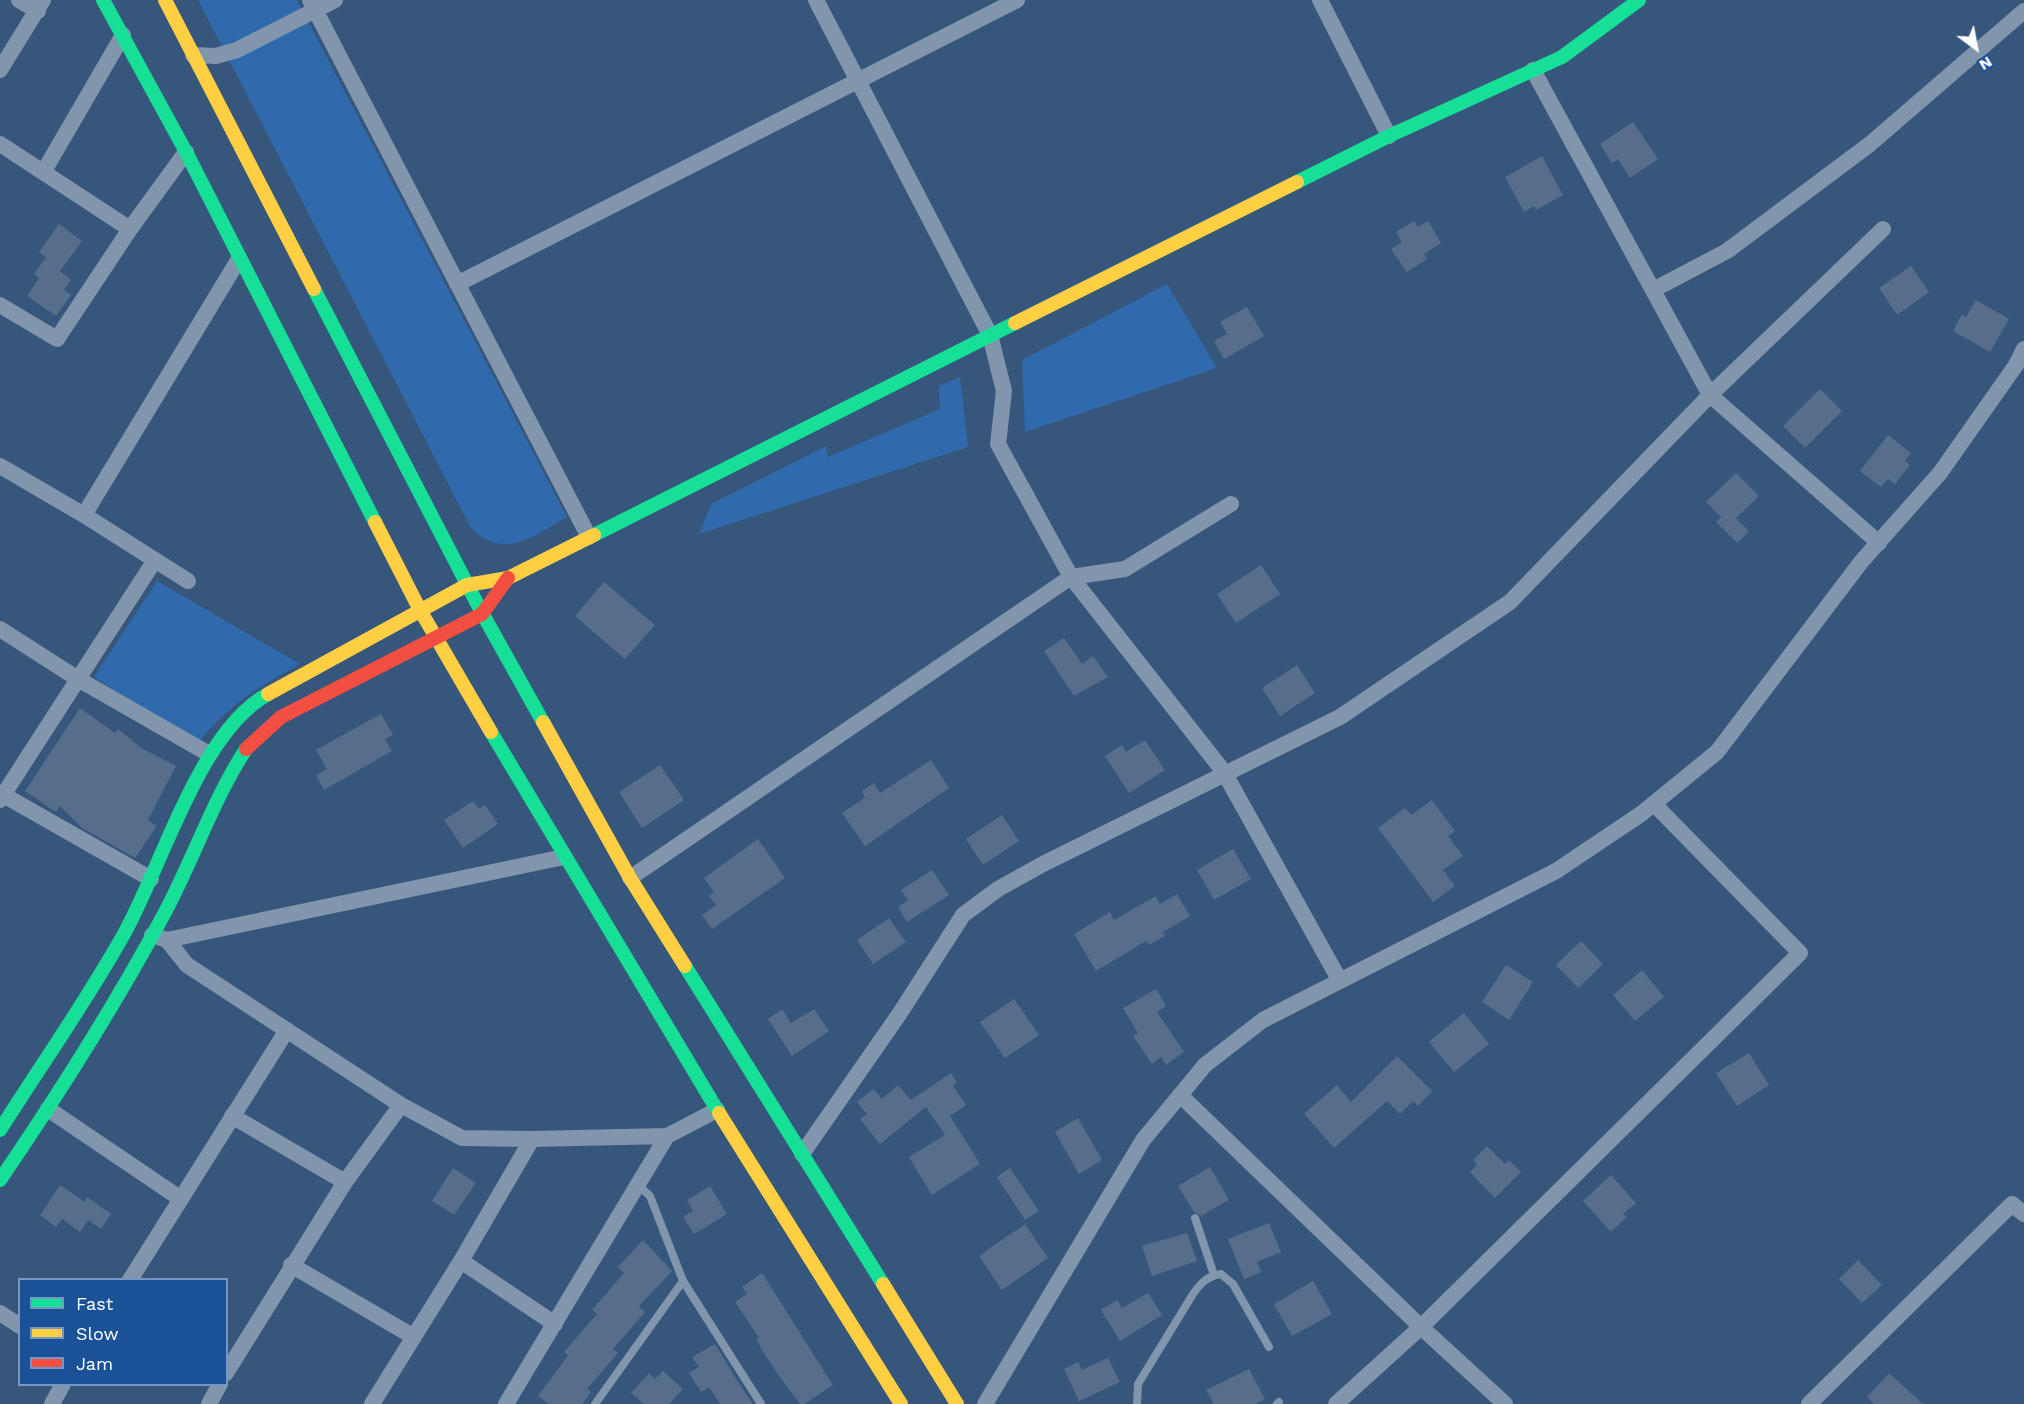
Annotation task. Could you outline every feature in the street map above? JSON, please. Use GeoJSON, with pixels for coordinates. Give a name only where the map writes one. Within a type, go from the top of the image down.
{"type":"FeatureCollection","features":[{"type":"Feature","properties":{"kind":"street"},"geometry":{"type":"LineString","coordinates":[[0,70],[40,6],[19,0]]}},
{"type":"Feature","properties":{"kind":"street"},"geometry":{"type":"LineString","coordinates":[[103,0],[186,152],[239,260],[420,610],[564,857],[717,1110],[901,1404]]}},
{"type":"Feature","properties":{"kind":"street"},"geometry":{"type":"LineString","coordinates":[[165,0],[482,614],[630,878],[957,1404]]}},
{"type":"Feature","properties":{"kind":"street"},"geometry":{"type":"LineString","coordinates":[[193,55],[216,56],[237,50],[312,5],[335,0]]}},
{"type":"Feature","properties":{"kind":"street"},"geometry":{"type":"LineString","coordinates":[[816,0],[990,335],[1004,391],[998,444],[1071,577],[1224,772],[1340,981]]}},
{"type":"Feature","properties":{"kind":"street"},"geometry":{"type":"LineString","coordinates":[[458,284],[1017,0]]}},
{"type":"Feature","properties":{"kind":"street"},"geometry":{"type":"LineString","coordinates":[[1320,0],[1389,136]]}},
{"type":"Feature","properties":{"kind":"street"},"geometry":{"type":"LineString","coordinates":[[0,1130],[121,940],[209,754],[232,724],[264,696],[467,585],[508,578],[1389,136],[1562,57],[1639,0]]}},
{"type":"Feature","properties":{"kind":"street"},"geometry":{"type":"LineString","coordinates":[[312,5],[589,537]]}},
{"type":"Feature","properties":{"kind":"street"},"geometry":{"type":"LineString","coordinates":[[1653,291],[1727,251],[1860,151],[2024,11]]}},
{"type":"Feature","properties":{"kind":"street"},"geometry":{"type":"LineString","coordinates":[[44,171],[123,35]]}},
{"type":"Feature","properties":{"kind":"street"},"geometry":{"type":"LineString","coordinates":[[1533,70],[1710,395],[1878,543]]}},
{"type":"Feature","properties":{"kind":"street"},"geometry":{"type":"LineString","coordinates":[[0,144],[130,229]]}},
{"type":"Feature","properties":{"kind":"street"},"geometry":{"type":"LineString","coordinates":[[0,305],[57,339],[130,229],[186,152]]}},
{"type":"Feature","properties":{"kind":"street"},"geometry":{"type":"LineString","coordinates":[[802,1154],[900,1013],[963,915],[998,889],[1043,864],[1116,830],[1224,772],[1340,717],[1510,602],[1710,395],[1883,229]]}},
{"type":"Feature","properties":{"kind":"street"},"geometry":{"type":"LineString","coordinates":[[84,514],[239,260]]}},
{"type":"Feature","properties":{"kind":"street"},"geometry":{"type":"LineString","coordinates":[[985,1404],[1143,1140],[1205,1065],[1263,1020],[1556,871],[1654,804],[1718,752],[1878,543],[1940,473],[2016,365],[2024,348]]}},
{"type":"Feature","properties":{"kind":"street"},"geometry":{"type":"LineString","coordinates":[[0,466],[84,514],[188,581]]}},
{"type":"Feature","properties":{"kind":"street"},"geometry":{"type":"LineString","coordinates":[[630,878],[1071,577],[1125,569],[1231,504]]}},
{"type":"Feature","properties":{"kind":"street"},"geometry":{"type":"LineString","coordinates":[[151,879],[1,796],[155,560]]}},
{"type":"Feature","properties":{"kind":"street"},"geometry":{"type":"LineString","coordinates":[[0,1180],[159,938],[228,776],[257,736],[281,717],[482,614],[508,578]]}},
{"type":"Feature","properties":{"kind":"street"},"geometry":{"type":"LineString","coordinates":[[0,628],[78,679],[209,754]]}},
{"type":"Feature","properties":{"kind":"street"},"geometry":{"type":"LineString","coordinates":[[1336,1404],[1421,1327],[1800,953],[1654,804]]}},
{"type":"Feature","properties":{"kind":"street"},"geometry":{"type":"LineString","coordinates":[[159,938],[564,857]]}},
{"type":"Feature","properties":{"kind":"street"},"geometry":{"type":"LineString","coordinates":[[159,938],[187,965],[400,1105],[462,1138],[667,1136],[717,1110]]}},
{"type":"Feature","properties":{"kind":"street"},"geometry":{"type":"LineString","coordinates":[[130,1278],[287,1030]]}},
{"type":"Feature","properties":{"kind":"street"},"geometry":{"type":"LineString","coordinates":[[1180,1095],[1421,1327],[1506,1404]]}},
{"type":"Feature","properties":{"kind":"street"},"geometry":{"type":"LineString","coordinates":[[228,1365],[233,1345],[291,1265],[345,1182],[400,1105]]}},
{"type":"Feature","properties":{"kind":"street"},"geometry":{"type":"LineString","coordinates":[[48,1109],[181,1199]]}},
{"type":"Feature","properties":{"kind":"street"},"geometry":{"type":"LineString","coordinates":[[232,1116],[345,1182]]}},
{"type":"Feature","properties":{"kind":"street"},"geometry":{"type":"LineString","coordinates":[[506,1404],[667,1136]]}},
{"type":"Feature","properties":{"kind":"street"},"geometry":{"type":"LineString","coordinates":[[372,1404],[461,1261],[532,1139]]}},
{"type":"Feature","properties":{"kind":"street"},"geometry":{"type":"LineString","coordinates":[[1809,1404],[2012,1204],[2024,1214]]}},
{"type":"Feature","properties":{"kind":"street"},"geometry":{"type":"LineString","coordinates":[[461,1261],[555,1324]]}},
{"type":"Feature","properties":{"kind":"street"},"geometry":{"type":"LineString","coordinates":[[291,1265],[414,1338]]}},
{"type":"Feature","properties":{"kind":"street"},"geometry":{"type":"LineString","coordinates":[[0,1313],[18,1325]]}},
{"type":"Feature","properties":{"kind":"street"},"geometry":{"type":"LineString","coordinates":[[52,1404],[62,1386]]}},
{"type":"Feature","properties":{"kind":"street"},"geometry":{"type":"LineString","coordinates":[[209,1404],[219,1386]]}},
{"type":"Feature","properties":{"kind":"lane"},"geometry":{"type":"LineString","coordinates":[[638,1185],[650,1196],[683,1281],[761,1404]]}},
{"type":"Feature","properties":{"kind":"lane"},"geometry":{"type":"LineString","coordinates":[[1195,1218],[1214,1275]]}},
{"type":"Feature","properties":{"kind":"lane"},"geometry":{"type":"LineString","coordinates":[[1137,1404],[1138,1384],[1201,1282],[1214,1275],[1221,1274],[1233,1284],[1269,1347]]}},
{"type":"Feature","properties":{"kind":"lane"},"geometry":{"type":"LineString","coordinates":[[595,1404],[683,1281]]}},
{"type":"Feature","properties":{"kind":"shaded area"},"geometry":{"type":"Polygon","coordinates":[[[198,0],[297,0],[567,517],[531,538],[507,544],[495,543],[483,538],[471,528],[198,0]]]}},
{"type":"Feature","properties":{"kind":"shaded area"},"geometry":{"type":"Polygon","coordinates":[[[1167,284],[1217,368],[1025,432],[1022,360],[1167,284]]]}},
{"type":"Feature","properties":{"kind":"shaded area"},"geometry":{"type":"Polygon","coordinates":[[[960,377],[968,447],[699,534],[711,504],[826,446],[828,457],[940,409],[939,386],[960,377]]]}},
{"type":"Feature","properties":{"kind":"shaded area"},"geometry":{"type":"Polygon","coordinates":[[[157,581],[300,664],[244,698],[197,744],[94,677],[157,581]]]}},
{"type":"Feature","properties":{"kind":"building"},"geometry":{"type":"Polygon","coordinates":[[[1633,122],[1658,159],[1630,178],[1618,159],[1612,163],[1600,144],[1633,122]]]}},
{"type":"Feature","properties":{"kind":"building"},"geometry":{"type":"Polygon","coordinates":[[[1542,156],[1563,195],[1536,210],[1534,206],[1524,212],[1505,177],[1542,156]]]}},
{"type":"Feature","properties":{"kind":"building"},"geometry":{"type":"Polygon","coordinates":[[[1414,221],[1418,227],[1428,221],[1441,243],[1424,254],[1427,259],[1407,272],[1391,249],[1402,242],[1396,232],[1414,221]]]}},
{"type":"Feature","properties":{"kind":"building"},"geometry":{"type":"Polygon","coordinates":[[[59,224],[82,241],[60,271],[71,280],[64,290],[71,295],[56,316],[27,296],[39,278],[34,274],[46,257],[39,252],[59,224]]]}},
{"type":"Feature","properties":{"kind":"building"},"geometry":{"type":"Polygon","coordinates":[[[1911,266],[1929,292],[1897,315],[1879,288],[1911,266]]]}},
{"type":"Feature","properties":{"kind":"building"},"geometry":{"type":"Polygon","coordinates":[[[1976,300],[2009,319],[1990,352],[1953,331],[1962,314],[1966,317],[1976,300]]]}},
{"type":"Feature","properties":{"kind":"building"},"geometry":{"type":"Polygon","coordinates":[[[1247,307],[1264,336],[1224,359],[1214,341],[1227,334],[1220,322],[1247,307]]]}},
{"type":"Feature","properties":{"kind":"building"},"geometry":{"type":"Polygon","coordinates":[[[1820,389],[1842,411],[1805,448],[1783,426],[1820,389]]]}},
{"type":"Feature","properties":{"kind":"building"},"geometry":{"type":"Polygon","coordinates":[[[1888,435],[1911,453],[1905,461],[1910,465],[1895,484],[1888,479],[1881,487],[1860,471],[1888,435]]]}},
{"type":"Feature","properties":{"kind":"building"},"geometry":{"type":"Polygon","coordinates":[[[1736,473],[1759,496],[1736,518],[1749,531],[1737,543],[1716,522],[1721,517],[1706,502],[1736,473]]]}},
{"type":"Feature","properties":{"kind":"building"},"geometry":{"type":"Polygon","coordinates":[[[1261,565],[1280,594],[1236,623],[1217,594],[1261,565]]]}},
{"type":"Feature","properties":{"kind":"building"},"geometry":{"type":"Polygon","coordinates":[[[604,582],[655,625],[625,659],[575,616],[604,582]]]}},
{"type":"Feature","properties":{"kind":"building"},"geometry":{"type":"Polygon","coordinates":[[[1064,638],[1082,664],[1093,656],[1108,677],[1074,696],[1044,651],[1064,638]]]}},
{"type":"Feature","properties":{"kind":"building"},"geometry":{"type":"Polygon","coordinates":[[[1297,665],[1315,693],[1280,716],[1262,688],[1297,665]]]}},
{"type":"Feature","properties":{"kind":"building"},"geometry":{"type":"Polygon","coordinates":[[[80,708],[115,733],[118,729],[141,748],[176,766],[148,820],[157,826],[135,858],[82,828],[60,806],[56,812],[25,791],[80,708]]]}},
{"type":"Feature","properties":{"kind":"building"},"geometry":{"type":"Polygon","coordinates":[[[381,714],[393,735],[385,739],[392,751],[324,790],[316,775],[327,769],[316,750],[381,714]]]}},
{"type":"Feature","properties":{"kind":"building"},"geometry":{"type":"Polygon","coordinates":[[[1145,740],[1165,770],[1129,793],[1105,756],[1122,745],[1126,752],[1145,740]]]}},
{"type":"Feature","properties":{"kind":"building"},"geometry":{"type":"Polygon","coordinates":[[[931,760],[949,788],[865,846],[842,813],[865,798],[862,791],[874,783],[880,793],[931,760]]]}},
{"type":"Feature","properties":{"kind":"building"},"geometry":{"type":"Polygon","coordinates":[[[660,765],[684,800],[642,828],[619,792],[660,765]]]}},
{"type":"Feature","properties":{"kind":"building"},"geometry":{"type":"Polygon","coordinates":[[[1432,800],[1455,831],[1448,836],[1463,856],[1443,870],[1455,886],[1433,902],[1378,828],[1405,808],[1411,815],[1432,800]]]}},
{"type":"Feature","properties":{"kind":"building"},"geometry":{"type":"Polygon","coordinates":[[[473,801],[479,809],[485,805],[498,824],[463,848],[444,820],[473,801]]]}},
{"type":"Feature","properties":{"kind":"building"},"geometry":{"type":"Polygon","coordinates":[[[1002,815],[1019,841],[983,865],[966,839],[1002,815]]]}},
{"type":"Feature","properties":{"kind":"building"},"geometry":{"type":"Polygon","coordinates":[[[758,839],[785,878],[712,929],[702,915],[716,905],[709,896],[714,892],[704,878],[758,839]]]}},
{"type":"Feature","properties":{"kind":"building"},"geometry":{"type":"Polygon","coordinates":[[[1233,849],[1251,879],[1214,900],[1197,870],[1233,849]]]}},
{"type":"Feature","properties":{"kind":"building"},"geometry":{"type":"Polygon","coordinates":[[[932,870],[949,895],[907,922],[898,907],[908,900],[901,890],[932,870]]]}},
{"type":"Feature","properties":{"kind":"building"},"geometry":{"type":"Polygon","coordinates":[[[1177,894],[1190,916],[1163,932],[1165,936],[1149,945],[1146,941],[1096,971],[1074,934],[1110,912],[1114,920],[1156,896],[1160,904],[1177,894]]]}},
{"type":"Feature","properties":{"kind":"building"},"geometry":{"type":"Polygon","coordinates":[[[889,918],[906,942],[873,964],[857,940],[889,918]]]}},
{"type":"Feature","properties":{"kind":"building"},"geometry":{"type":"Polygon","coordinates":[[[1581,941],[1603,964],[1578,988],[1556,965],[1581,941]]]}},
{"type":"Feature","properties":{"kind":"building"},"geometry":{"type":"Polygon","coordinates":[[[1506,965],[1533,982],[1509,1020],[1482,1002],[1506,965]]]}},
{"type":"Feature","properties":{"kind":"building"},"geometry":{"type":"Polygon","coordinates":[[[1642,970],[1664,997],[1635,1021],[1613,995],[1642,970]]]}},
{"type":"Feature","properties":{"kind":"building"},"geometry":{"type":"Polygon","coordinates":[[[1156,989],[1166,1006],[1157,1012],[1184,1052],[1166,1065],[1161,1057],[1152,1064],[1133,1036],[1138,1033],[1123,1008],[1156,989]]]}},
{"type":"Feature","properties":{"kind":"building"},"geometry":{"type":"Polygon","coordinates":[[[1014,999],[1039,1035],[1005,1058],[980,1022],[1014,999]]]}},
{"type":"Feature","properties":{"kind":"building"},"geometry":{"type":"Polygon","coordinates":[[[782,1009],[791,1023],[814,1009],[829,1031],[792,1056],[768,1019],[782,1009]]]}},
{"type":"Feature","properties":{"kind":"building"},"geometry":{"type":"Polygon","coordinates":[[[1464,1013],[1489,1044],[1454,1072],[1429,1042],[1464,1013]]]}},
{"type":"Feature","properties":{"kind":"building"},"geometry":{"type":"Polygon","coordinates":[[[1749,1053],[1769,1085],[1737,1106],[1716,1073],[1749,1053]]]}},
{"type":"Feature","properties":{"kind":"building"},"geometry":{"type":"Polygon","coordinates":[[[1397,1056],[1432,1091],[1418,1106],[1413,1101],[1400,1114],[1387,1101],[1334,1148],[1304,1114],[1337,1085],[1351,1102],[1397,1056]]]}},
{"type":"Feature","properties":{"kind":"building"},"geometry":{"type":"Polygon","coordinates":[[[951,1073],[957,1082],[953,1086],[966,1105],[950,1116],[980,1164],[932,1195],[909,1157],[945,1135],[926,1107],[880,1144],[860,1119],[867,1114],[857,1102],[874,1089],[882,1099],[898,1085],[911,1100],[951,1073]]]}},
{"type":"Feature","properties":{"kind":"building"},"geometry":{"type":"Polygon","coordinates":[[[1078,1118],[1102,1160],[1079,1174],[1055,1132],[1078,1118]]]}},
{"type":"Feature","properties":{"kind":"building"},"geometry":{"type":"Polygon","coordinates":[[[1487,1146],[1505,1164],[1509,1160],[1521,1172],[1495,1198],[1470,1172],[1477,1165],[1473,1160],[1487,1146]]]}},
{"type":"Feature","properties":{"kind":"building"},"geometry":{"type":"Polygon","coordinates":[[[1210,1167],[1229,1200],[1201,1216],[1194,1212],[1178,1186],[1210,1167]]]}},
{"type":"Feature","properties":{"kind":"building"},"geometry":{"type":"Polygon","coordinates":[[[453,1168],[476,1183],[454,1215],[432,1201],[453,1168]]]}},
{"type":"Feature","properties":{"kind":"building"},"geometry":{"type":"Polygon","coordinates":[[[1010,1168],[1039,1211],[1025,1220],[997,1177],[1010,1168]]]}},
{"type":"Feature","properties":{"kind":"building"},"geometry":{"type":"Polygon","coordinates":[[[1611,1175],[1636,1203],[1623,1214],[1627,1217],[1611,1232],[1583,1201],[1611,1175]]]}},
{"type":"Feature","properties":{"kind":"building"},"geometry":{"type":"Polygon","coordinates":[[[60,1185],[85,1202],[87,1197],[111,1214],[101,1229],[88,1220],[80,1232],[62,1219],[56,1227],[40,1215],[60,1185]]]}},
{"type":"Feature","properties":{"kind":"building"},"geometry":{"type":"Polygon","coordinates":[[[710,1186],[727,1214],[694,1234],[683,1217],[693,1211],[687,1200],[710,1186]]]}},
{"type":"Feature","properties":{"kind":"building"},"geometry":{"type":"Polygon","coordinates":[[[1269,1223],[1281,1252],[1257,1262],[1261,1272],[1244,1279],[1228,1239],[1269,1223]]]}},
{"type":"Feature","properties":{"kind":"building"},"geometry":{"type":"Polygon","coordinates":[[[1025,1224],[1048,1258],[1002,1290],[979,1256],[1025,1224]]]}},
{"type":"Feature","properties":{"kind":"building"},"geometry":{"type":"Polygon","coordinates":[[[1187,1233],[1197,1261],[1152,1276],[1142,1246],[1187,1233]]]}},
{"type":"Feature","properties":{"kind":"building"},"geometry":{"type":"Polygon","coordinates":[[[643,1240],[672,1271],[639,1306],[645,1312],[613,1349],[618,1353],[587,1389],[591,1392],[582,1404],[549,1404],[538,1396],[568,1355],[564,1352],[597,1314],[592,1310],[624,1273],[618,1267],[643,1240]]]}},
{"type":"Feature","properties":{"kind":"building"},"geometry":{"type":"Polygon","coordinates":[[[1858,1260],[1882,1285],[1862,1303],[1839,1279],[1858,1260]]]}},
{"type":"Feature","properties":{"kind":"building"},"geometry":{"type":"Polygon","coordinates":[[[762,1273],[833,1385],[804,1404],[800,1404],[775,1370],[756,1340],[759,1338],[735,1302],[747,1294],[742,1287],[762,1273]]]}},
{"type":"Feature","properties":{"kind":"building"},"geometry":{"type":"Polygon","coordinates":[[[1313,1281],[1332,1314],[1292,1336],[1274,1304],[1313,1281]]]}},
{"type":"Feature","properties":{"kind":"building"},"geometry":{"type":"Polygon","coordinates":[[[1148,1293],[1162,1315],[1120,1341],[1101,1310],[1117,1300],[1122,1308],[1148,1293]]]}},
{"type":"Feature","properties":{"kind":"building"},"geometry":{"type":"Polygon","coordinates":[[[715,1344],[753,1404],[720,1404],[709,1387],[701,1392],[689,1373],[699,1367],[692,1357],[715,1344]]]}},
{"type":"Feature","properties":{"kind":"building"},"geometry":{"type":"Polygon","coordinates":[[[1108,1358],[1120,1382],[1079,1401],[1064,1369],[1078,1362],[1082,1370],[1108,1358]]]}},
{"type":"Feature","properties":{"kind":"building"},"geometry":{"type":"Polygon","coordinates":[[[1249,1369],[1265,1399],[1256,1404],[1214,1404],[1206,1390],[1249,1369]]]}},
{"type":"Feature","properties":{"kind":"building"},"geometry":{"type":"Polygon","coordinates":[[[663,1371],[683,1389],[669,1404],[644,1404],[631,1393],[649,1373],[655,1379],[663,1371]]]}},
{"type":"Feature","properties":{"kind":"building"},"geometry":{"type":"Polygon","coordinates":[[[1889,1373],[1923,1404],[1874,1404],[1867,1397],[1889,1373]]]}},
{"type":"Feature","properties":{"kind":"traffic: fast"},"geometry":{"type":"LineString","coordinates":[[103,0],[186,152],[375,522]]}},
{"type":"Feature","properties":{"kind":"traffic: fast"},"geometry":{"type":"LineString","coordinates":[[1297,182],[1389,136],[1562,57],[1639,0]]}},
{"type":"Feature","properties":{"kind":"traffic: fast"},"geometry":{"type":"LineString","coordinates":[[314,289],[481,611],[543,722]]}},
{"type":"Feature","properties":{"kind":"traffic: fast"},"geometry":{"type":"LineString","coordinates":[[594,535],[1015,323]]}},
{"type":"Feature","properties":{"kind":"traffic: fast"},"geometry":{"type":"LineString","coordinates":[[0,1130],[120,941],[201,771],[221,739],[243,713],[268,694]]}},
{"type":"Feature","properties":{"kind":"traffic: fast"},"geometry":{"type":"LineString","coordinates":[[491,732],[719,1113]]}},
{"type":"Feature","properties":{"kind":"traffic: fast"},"geometry":{"type":"LineString","coordinates":[[0,1180],[43,1116],[125,984],[174,895],[223,789],[246,749]]}},
{"type":"Feature","properties":{"kind":"traffic: fast"},"geometry":{"type":"LineString","coordinates":[[685,966],[883,1284]]}},
{"type":"Feature","properties":{"kind":"traffic: slow"},"geometry":{"type":"LineString","coordinates":[[165,0],[314,289]]}},
{"type":"Feature","properties":{"kind":"traffic: slow"},"geometry":{"type":"LineString","coordinates":[[1015,323],[1297,182]]}},
{"type":"Feature","properties":{"kind":"traffic: slow"},"geometry":{"type":"LineString","coordinates":[[375,522],[420,610],[491,732]]}},
{"type":"Feature","properties":{"kind":"traffic: slow"},"geometry":{"type":"LineString","coordinates":[[268,694],[467,585],[508,578],[594,535]]}},
{"type":"Feature","properties":{"kind":"traffic: slow"},"geometry":{"type":"LineString","coordinates":[[543,722],[630,878],[685,966]]}},
{"type":"Feature","properties":{"kind":"traffic: slow"},"geometry":{"type":"LineString","coordinates":[[719,1113],[901,1404]]}},
{"type":"Feature","properties":{"kind":"traffic: slow"},"geometry":{"type":"LineString","coordinates":[[883,1284],[957,1404]]}},
{"type":"Feature","properties":{"kind":"traffic: jam"},"geometry":{"type":"LineString","coordinates":[[246,749],[281,717],[482,614],[508,578]]}}]}
